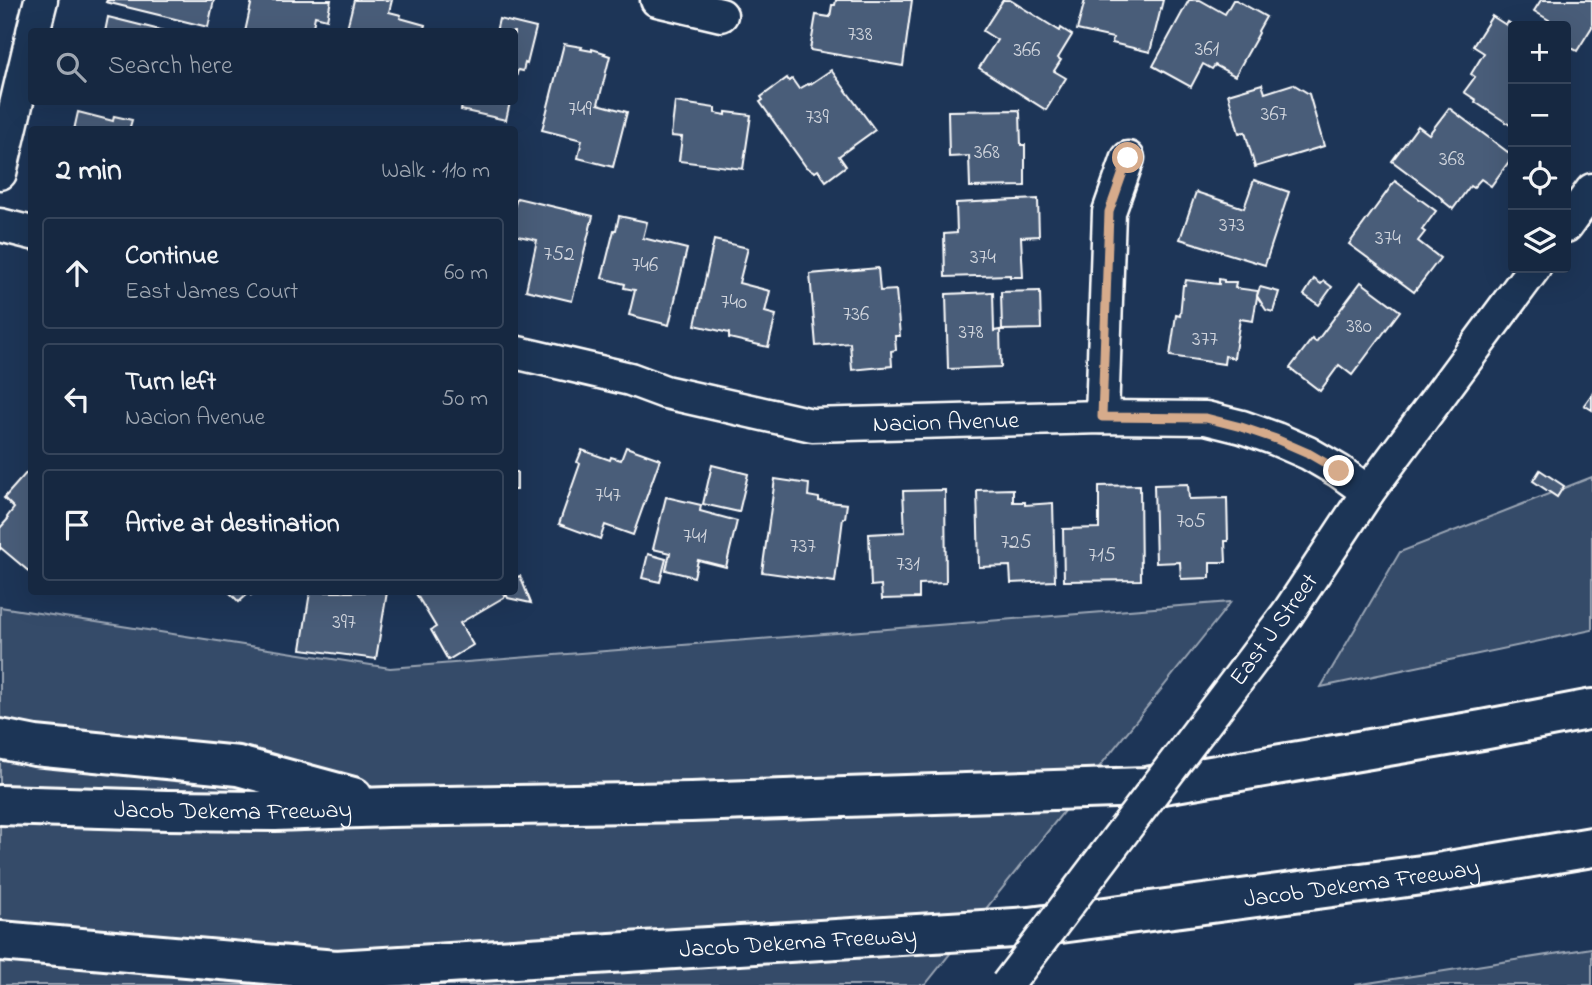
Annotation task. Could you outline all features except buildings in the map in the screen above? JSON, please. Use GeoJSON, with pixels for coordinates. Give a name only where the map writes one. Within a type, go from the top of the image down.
{"type":"FeatureCollection","features":[{"type":"Feature","properties":{"kind":"highway","name":"Jacob Dekema Freeway"},"geometry":{"type":"LineString","coordinates":[[0,805],[262,811],[691,802],[1146,787],[1592,709]]}},
{"type":"Feature","properties":{"kind":"highway"},"geometry":{"type":"LineString","coordinates":[[0,739],[35,746],[238,766],[388,807]]}},
{"type":"Feature","properties":{"kind":"highway","name":"Jacob Dekema Freeway"},"geometry":{"type":"LineString","coordinates":[[7,942],[336,970],[1030,927],[1437,873],[1592,847]]}},
{"type":"Feature","properties":{"kind":"street"},"geometry":{"type":"LineString","coordinates":[[34,28],[40,0]]}},
{"type":"Feature","properties":{"kind":"street"},"geometry":{"type":"LineString","coordinates":[[657,0],[721,15]]}},
{"type":"Feature","properties":{"kind":"street"},"geometry":{"type":"LineString","coordinates":[[0,173],[28,54]]}},
{"type":"Feature","properties":{"kind":"street"},"geometry":{"type":"LineString","coordinates":[[1102,417],[1109,212],[1128,158]]}},
{"type":"Feature","properties":{"kind":"street"},"geometry":{"type":"LineString","coordinates":[[1571,219],[1592,190]]}},
{"type":"Feature","properties":{"kind":"street"},"geometry":{"type":"LineString","coordinates":[[0,225],[28,232]]}},
{"type":"Feature","properties":{"kind":"street","name":"East J Street"},"geometry":{"type":"LineString","coordinates":[[1007,985],[1287,613],[1368,492],[1530,273]]}},
{"type":"Feature","properties":{"kind":"street","name":"Nacion Avenue"},"geometry":{"type":"LineString","coordinates":[[518,353],[630,379],[666,392],[812,425],[1102,417],[1206,418],[1276,439],[1308,453],[1368,492]]}},
{"type":"Feature","properties":{"kind":"shaded area"},"geometry":{"type":"Polygon","coordinates":[[[1592,477],[1592,630],[1321,687],[1400,552],[1592,477]]]}},
{"type":"Feature","properties":{"kind":"shaded area"},"geometry":{"type":"Polygon","coordinates":[[[1231,602],[925,985],[0,985],[0,607],[390,668],[1231,602]]]}},
{"type":"Feature","properties":{"kind":"shaded area"},"geometry":{"type":"Polygon","coordinates":[[[1592,948],[1592,985],[1355,985],[1592,948]]]}},
{"type":"Feature","properties":{"kind":"route"},"geometry":{"type":"LineString","coordinates":[[1128,158],[1109,212],[1102,417],[1206,418],[1276,439],[1339,471]]}}]}
